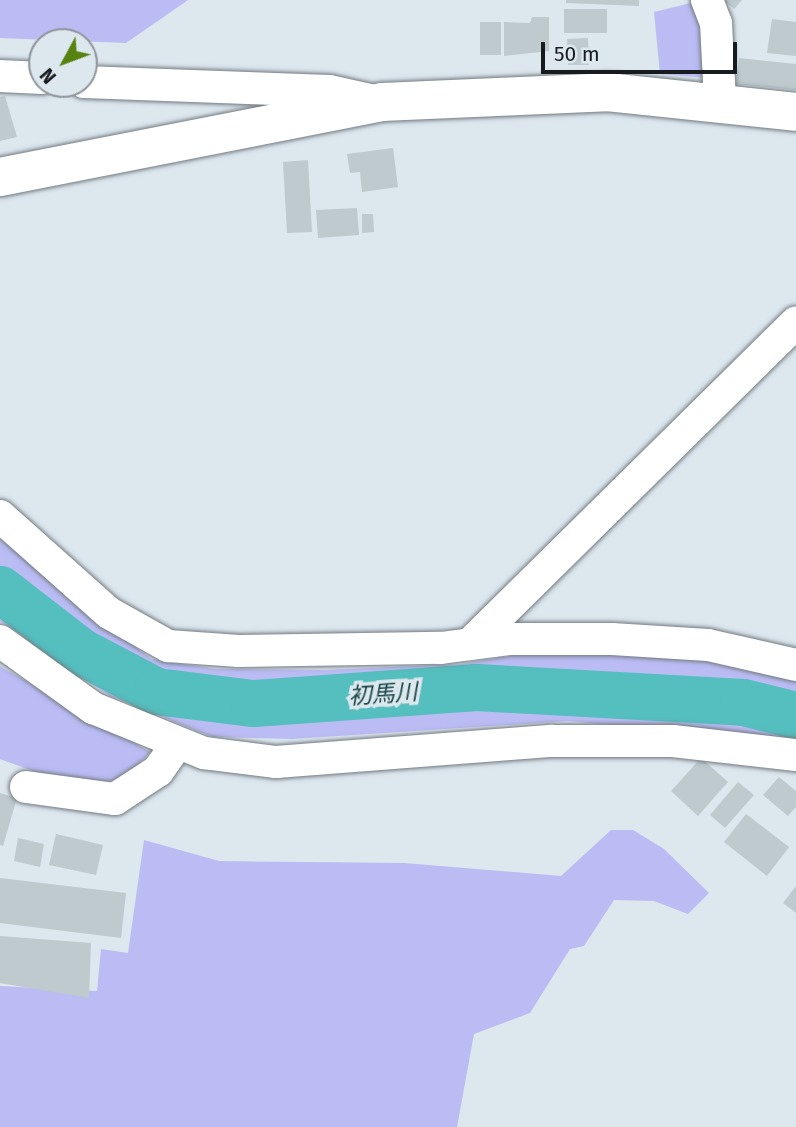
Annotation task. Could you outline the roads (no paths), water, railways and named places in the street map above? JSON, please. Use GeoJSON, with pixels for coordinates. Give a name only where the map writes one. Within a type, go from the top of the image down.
{"type":"FeatureCollection","features":[{"type":"Feature","properties":{"kind":"street"},"geometry":{"type":"LineString","coordinates":[[708,0],[716,23],[720,103]]}},
{"type":"Feature","properties":{"kind":"street"},"geometry":{"type":"LineString","coordinates":[[0,76],[28,77]]}},
{"type":"Feature","properties":{"kind":"street"},"geometry":{"type":"LineString","coordinates":[[98,83],[329,91],[382,102]]}},
{"type":"Feature","properties":{"kind":"street"},"geometry":{"type":"LineString","coordinates":[[0,177],[382,102],[607,92],[796,112]]}},
{"type":"Feature","properties":{"kind":"street"},"geometry":{"type":"LineString","coordinates":[[470,644],[796,322]]}},
{"type":"Feature","properties":{"kind":"street"},"geometry":{"type":"LineString","coordinates":[[0,516],[109,613],[168,646],[239,651],[470,644],[510,639],[692,644],[796,664]]}},
{"type":"Feature","properties":{"kind":"street"},"geometry":{"type":"LineString","coordinates":[[0,641],[93,708],[204,753],[276,762],[552,741],[673,741],[796,755]]}},
{"type":"Feature","properties":{"kind":"street"},"geometry":{"type":"LineString","coordinates":[[26,787],[115,799],[158,771],[177,744]]}},
{"type":"Feature","properties":{"kind":"waterway","name":"初馬川"},"geometry":{"type":"LineString","coordinates":[[0,589],[80,651],[156,691],[253,703],[476,687],[743,702],[796,715]]}}]}
